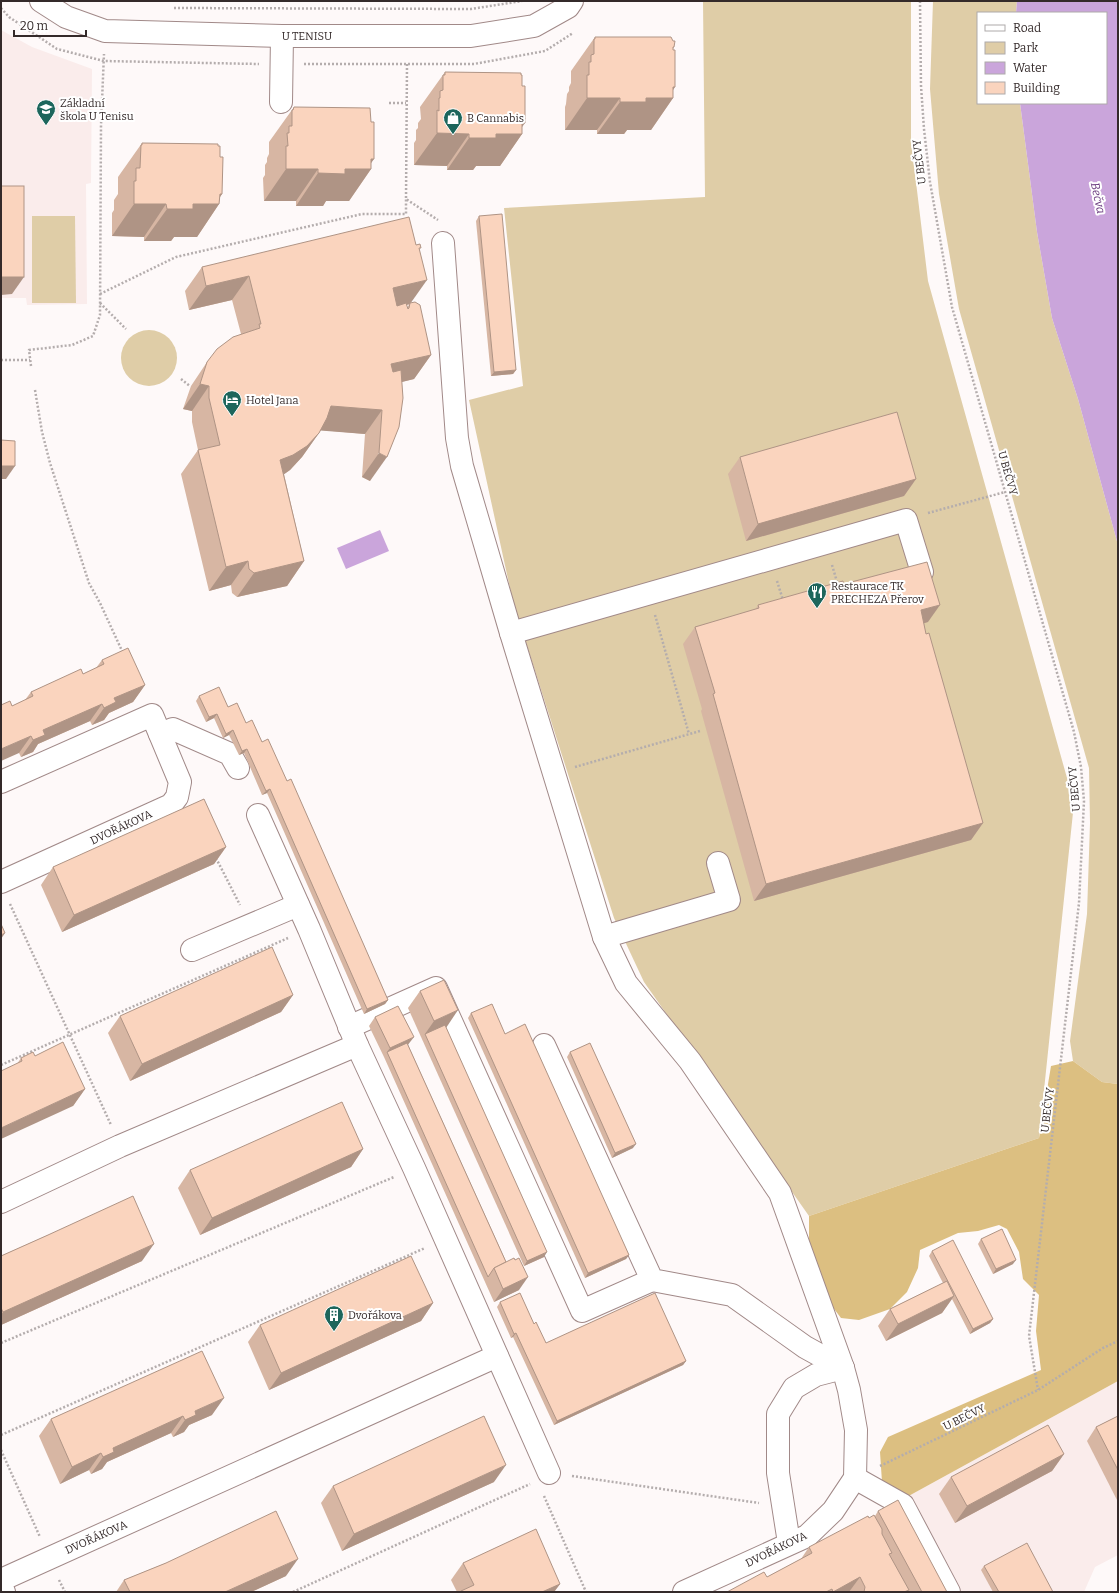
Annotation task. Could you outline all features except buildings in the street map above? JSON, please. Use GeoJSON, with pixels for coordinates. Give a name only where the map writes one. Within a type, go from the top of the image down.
{"type":"FeatureCollection","features":[{"type":"Feature","properties":{"kind":"street","name":"U TENISU"},"geometry":{"type":"LineString","coordinates":[[41,1],[66,17],[105,31],[282,36],[471,36],[534,26],[568,7],[572,1]]}},
{"type":"Feature","properties":{"kind":"street"},"geometry":{"type":"LineString","coordinates":[[281,102],[282,36]]}},
{"type":"Feature","properties":{"kind":"street"},"geometry":{"type":"LineString","coordinates":[[442,234],[457,438],[460,454],[511,633],[604,937],[626,983],[690,1061],[780,1193],[843,1368],[849,1390],[856,1430],[856,1478],[903,1505],[949,1592]]}},
{"type":"Feature","properties":{"kind":"street"},"geometry":{"type":"LineString","coordinates":[[511,633],[906,520],[922,572]]}},
{"type":"Feature","properties":{"kind":"street","name":"DVOŘÁKOVA"},"geometry":{"type":"LineString","coordinates":[[1,782],[152,715],[180,782],[177,797],[171,804],[4,890]]}},
{"type":"Feature","properties":{"kind":"street"},"geometry":{"type":"LineString","coordinates":[[160,734],[172,729],[230,754],[238,768]]}},
{"type":"Feature","properties":{"kind":"street"},"geometry":{"type":"LineString","coordinates":[[258,814],[353,1036],[446,1239],[497,1356],[543,1477]]}},
{"type":"Feature","properties":{"kind":"street"},"geometry":{"type":"LineString","coordinates":[[604,937],[730,900],[718,863]]}},
{"type":"Feature","properties":{"kind":"street"},"geometry":{"type":"LineString","coordinates":[[192,950],[298,905]]}},
{"type":"Feature","properties":{"kind":"street"},"geometry":{"type":"LineString","coordinates":[[1,1202],[353,1036],[436,988],[582,1312],[652,1280],[732,1295],[805,1347],[843,1368]]}},
{"type":"Feature","properties":{"kind":"street"},"geometry":{"type":"LineString","coordinates":[[544,1045],[652,1280]]}},
{"type":"Feature","properties":{"kind":"street","name":"DVOŘÁKOVA"},"geometry":{"type":"LineString","coordinates":[[1,1580],[497,1356]]}},
{"type":"Feature","properties":{"kind":"street"},"geometry":{"type":"LineString","coordinates":[[789,1543],[778,1473],[778,1414],[794,1388],[816,1375],[843,1368]]}},
{"type":"Feature","properties":{"kind":"street","name":"DVOŘÁKOVA"},"geometry":{"type":"LineString","coordinates":[[684,1592],[807,1536],[833,1512],[856,1478]]}},
{"type":"Feature","properties":{"kind":"street"},"geometry":{"type":"LineString","coordinates":[[1,1585],[4,1592]]}},
{"type":"Feature","properties":{"kind":"path"},"geometry":{"type":"LineString","coordinates":[[169,8],[471,9],[522,1]]}},
{"type":"Feature","properties":{"kind":"path","name":"U BEČVY"},"geometry":{"type":"LineString","coordinates":[[856,1478],[1038,1390],[1029,1336],[1079,903],[1084,801],[1081,767],[1074,732],[952,307],[939,242],[924,129],[921,86],[920,1]]}},
{"type":"Feature","properties":{"kind":"path"},"geometry":{"type":"LineString","coordinates":[[31,366],[29,350],[72,345],[93,336],[100,315],[101,125],[105,31]]}},
{"type":"Feature","properties":{"kind":"path"},"geometry":{"type":"LineString","coordinates":[[100,294],[176,256],[362,214],[406,214],[407,64]]}},
{"type":"Feature","properties":{"kind":"path"},"geometry":{"type":"LineString","coordinates":[[390,103],[406,103]]}},
{"type":"Feature","properties":{"kind":"path"},"geometry":{"type":"LineString","coordinates":[[406,199],[440,221],[442,234]]}},
{"type":"Feature","properties":{"kind":"path"},"geometry":{"type":"LineString","coordinates":[[100,303],[126,329]]}},
{"type":"Feature","properties":{"kind":"path"},"geometry":{"type":"LineString","coordinates":[[1,360],[30,360]]}},
{"type":"Feature","properties":{"kind":"path"},"geometry":{"type":"LineString","coordinates":[[180,379],[190,386]]}},
{"type":"Feature","properties":{"kind":"path"},"geometry":{"type":"LineString","coordinates":[[35,390],[42,432],[50,463],[88,583],[100,603],[126,659]]}},
{"type":"Feature","properties":{"kind":"path"},"geometry":{"type":"LineString","coordinates":[[906,520],[1005,492]]}},
{"type":"Feature","properties":{"kind":"path"},"geometry":{"type":"LineString","coordinates":[[825,543],[839,588]]}},
{"type":"Feature","properties":{"kind":"path"},"geometry":{"type":"LineString","coordinates":[[654,611],[689,734]]}},
{"type":"Feature","properties":{"kind":"path"},"geometry":{"type":"LineString","coordinates":[[554,773],[700,731]]}},
{"type":"Feature","properties":{"kind":"path"},"geometry":{"type":"LineString","coordinates":[[215,856],[250,925]]}},
{"type":"Feature","properties":{"kind":"path"},"geometry":{"type":"LineString","coordinates":[[4,890],[120,1146]]}},
{"type":"Feature","properties":{"kind":"path"},"geometry":{"type":"LineString","coordinates":[[1,1065],[308,929]]}},
{"type":"Feature","properties":{"kind":"path"},"geometry":{"type":"LineString","coordinates":[[1,1343],[414,1168]]}},
{"type":"Feature","properties":{"kind":"path"},"geometry":{"type":"LineString","coordinates":[[1,1435],[446,1239]]}},
{"type":"Feature","properties":{"kind":"path"},"geometry":{"type":"LineString","coordinates":[[1038,1390],[1103,1348],[1118,1341]]}},
{"type":"Feature","properties":{"kind":"path"},"geometry":{"type":"LineString","coordinates":[[1,1450],[65,1592]]}},
{"type":"Feature","properties":{"kind":"path"},"geometry":{"type":"LineString","coordinates":[[543,1477],[586,1592]]}},
{"type":"Feature","properties":{"kind":"path"},"geometry":{"type":"LineString","coordinates":[[293,1592],[543,1477],[783,1507]]}},
{"type":"Feature","properties":{"kind":"shaded area","name":"Základní škola U Tenisu"},"geometry":{"type":"Polygon","coordinates":[[[1,30],[32,47],[92,69],[91,183],[86,184],[87,304],[27,305],[26,298],[1,298],[1,30]]]}},
{"type":"Feature","properties":{"kind":"shaded area"},"geometry":{"type":"Polygon","coordinates":[[[1073,1061],[1102,1082],[1118,1084],[1118,1381],[905,1498],[882,1482],[880,1452],[888,1437],[1041,1370],[1036,1331],[1039,1295],[1023,1279],[1019,1252],[1007,1229],[999,1225],[978,1231],[958,1233],[920,1250],[918,1268],[907,1292],[890,1309],[859,1320],[841,1318],[825,1297],[809,1241],[809,1216],[1039,1138],[1051,1066],[1073,1061]]]}},
{"type":"Feature","properties":{"kind":"shaded area"},"geometry":{"type":"Polygon","coordinates":[[[1118,1381],[1118,1555],[1095,1567],[1084,1592],[954,1592],[905,1498],[1118,1381]]]}},
{"type":"Feature","properties":{"kind":"green space"},"geometry":{"type":"Polygon","coordinates":[[[703,1],[911,1],[911,141],[928,281],[1074,803],[1039,1138],[809,1216],[644,982],[614,918],[513,602],[469,400],[523,386],[504,208],[705,197],[703,1]]]}},
{"type":"Feature","properties":{"kind":"green space"},"geometry":{"type":"Polygon","coordinates":[[[933,1],[1017,1],[1016,12],[977,12],[977,104],[1020,104],[1037,232],[1052,318],[1078,399],[1118,545],[1118,1084],[1102,1082],[1073,1061],[1070,1041],[1087,914],[1090,823],[1089,768],[959,309],[939,194],[930,89],[933,1]]]}},
{"type":"Feature","properties":{"kind":"green space"},"geometry":{"type":"Polygon","coordinates":[[[32,216],[75,216],[76,303],[32,303],[32,216]]]}},
{"type":"Feature","properties":{"kind":"green space"},"geometry":{"type":"Polygon","coordinates":[[[143,330],[155,330],[169,338],[177,352],[175,369],[169,378],[155,386],[143,386],[133,381],[126,374],[121,364],[121,352],[126,342],[133,335],[143,330]]]}},
{"type":"Feature","properties":{"kind":"water","name":"Bečva"},"geometry":{"type":"Polygon","coordinates":[[[1017,1],[1118,1],[1118,545],[1078,399],[1052,318],[1037,232],[1020,104],[1107,104],[1107,12],[1016,12],[1017,1]]]}},
{"type":"Feature","properties":{"kind":"water"},"geometry":{"type":"Polygon","coordinates":[[[380,530],[389,551],[346,569],[337,548],[380,530]]]}},
{"type":"Feature","properties":{"kind":"place","name":"Základní škola U Tenisu"},"geometry":{"type":"Point","coordinates":[46,126]}},
{"type":"Feature","properties":{"kind":"place","name":"B Cannabis"},"geometry":{"type":"Point","coordinates":[453,135]}},
{"type":"Feature","properties":{"kind":"place","name":"Hotel Jana"},"geometry":{"type":"Point","coordinates":[232,417]}},
{"type":"Feature","properties":{"kind":"place","name":"Restaurace TK PRECHEZA Přerov"},"geometry":{"type":"Point","coordinates":[817,609]}},
{"type":"Feature","properties":{"kind":"place","name":"Dvořákova"},"geometry":{"type":"Point","coordinates":[334,1332]}}]}
